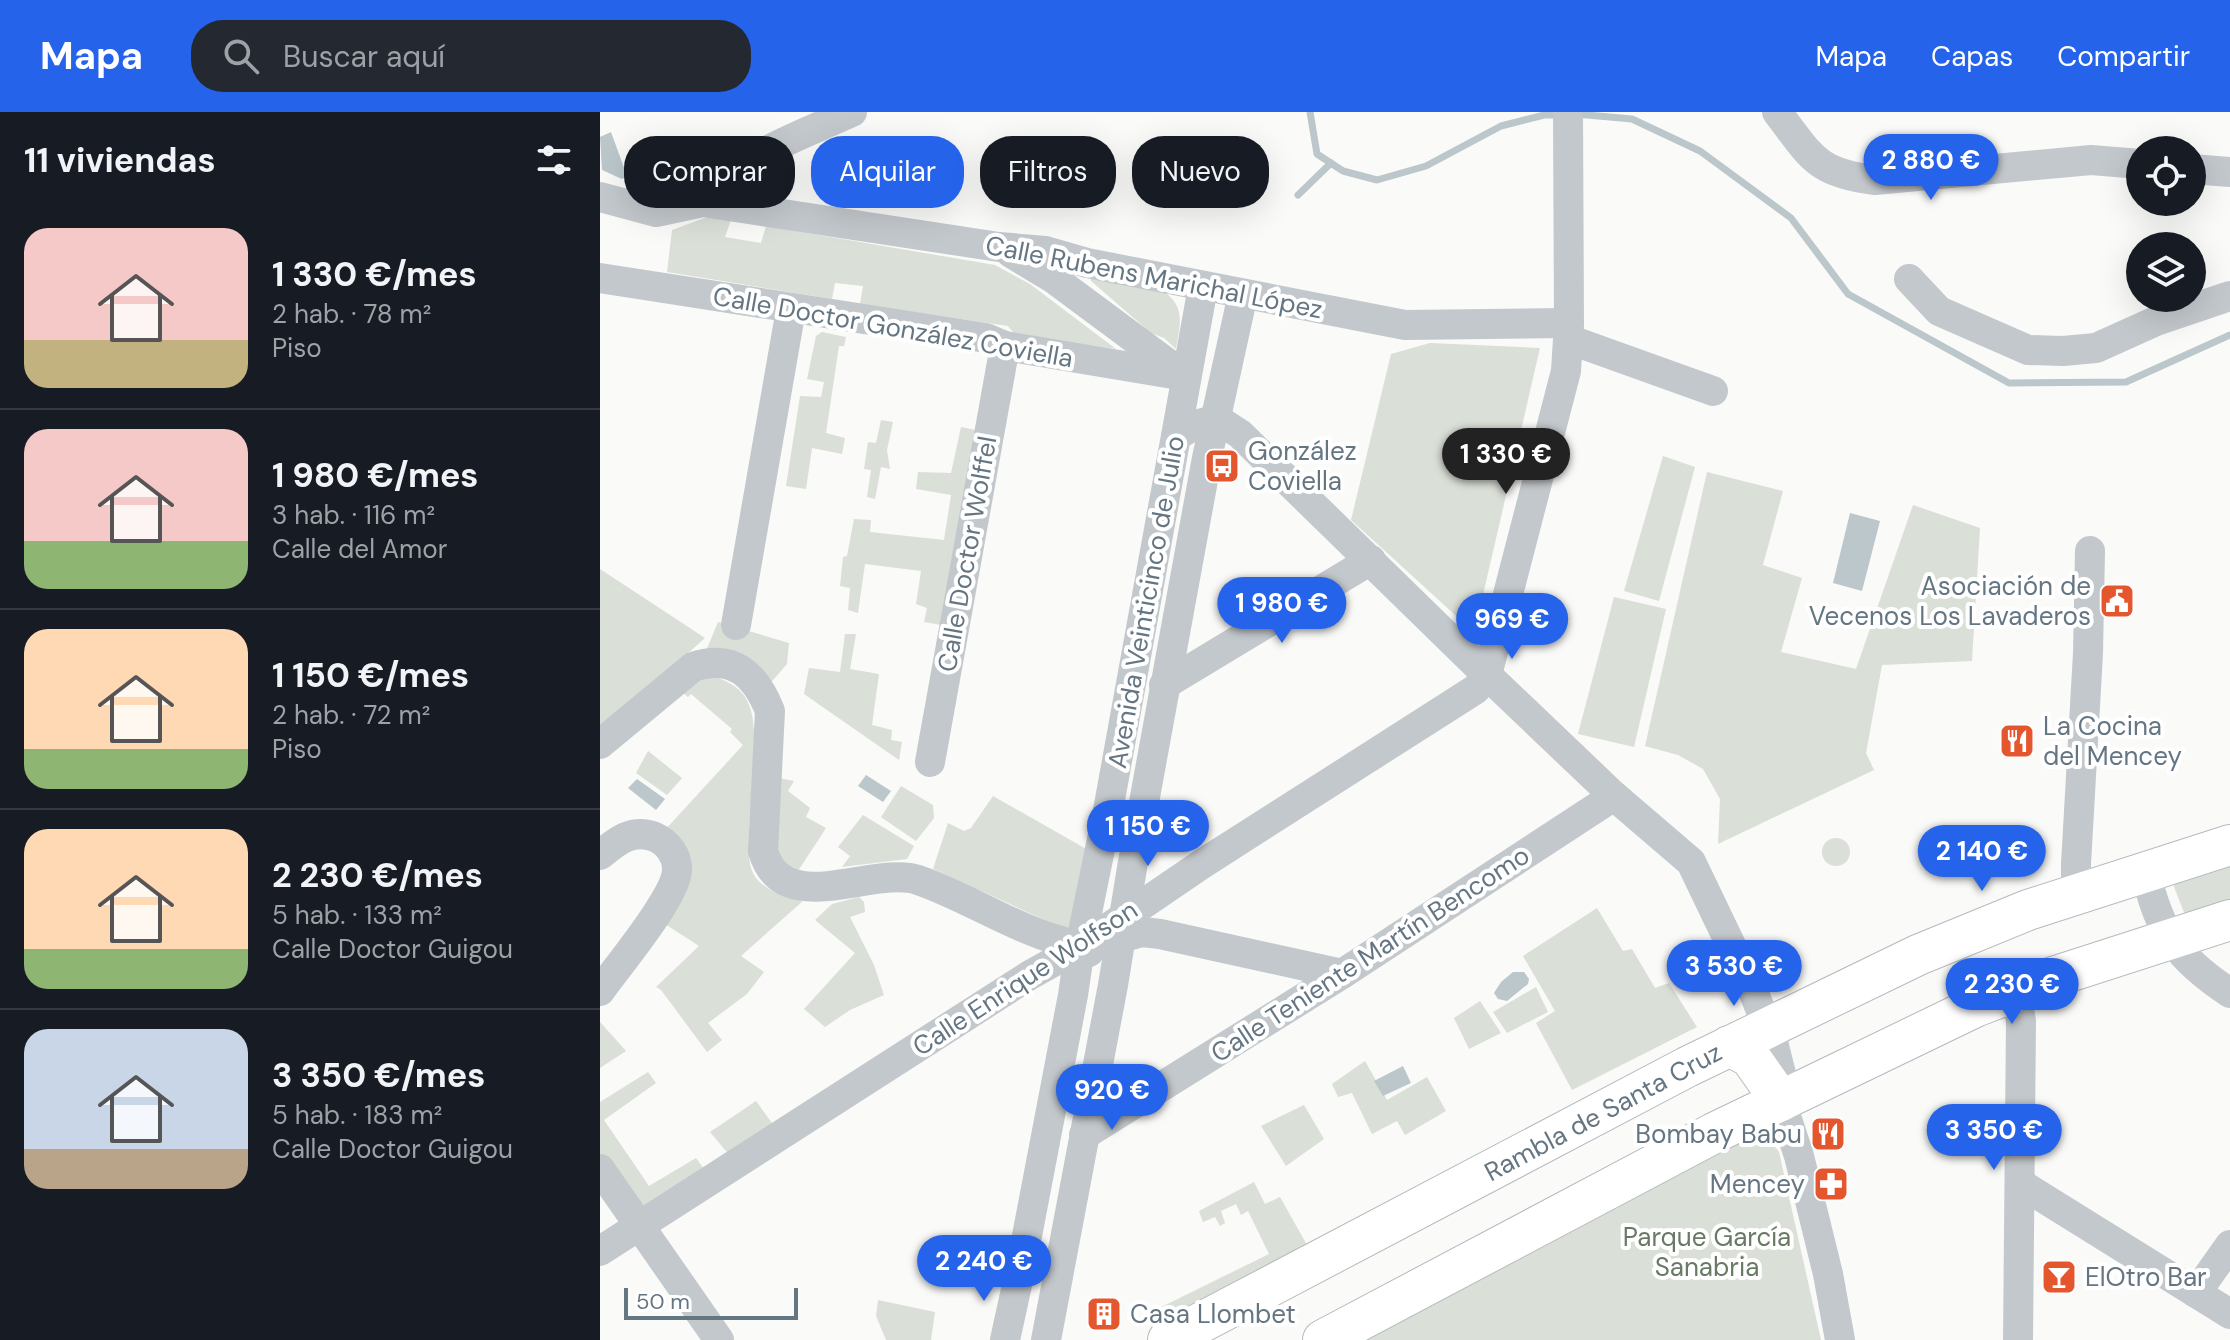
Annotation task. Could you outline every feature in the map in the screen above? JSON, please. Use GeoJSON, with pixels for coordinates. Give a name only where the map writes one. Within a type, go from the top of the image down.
{"type":"FeatureCollection","features":[{"type":"Feature","properties":{"kind":"main road","name":"Rambla de Santa Cruz"},"geometry":{"type":"LineString","coordinates":[[1168,1340],[1729,1046],[1955,938],[2028,910],[2230,845]]}},
{"type":"Feature","properties":{"kind":"main road"},"geometry":{"type":"LineString","coordinates":[[1323,1340],[1714,1133],[1975,1007],[2010,992],[2230,920]]}},
{"type":"Feature","properties":{"kind":"main road"},"geometry":{"type":"LineString","coordinates":[[1729,1046],[1750,1057],[1781,1101]]}},
{"type":"Feature","properties":{"kind":"street"},"geometry":{"type":"LineString","coordinates":[[795,139],[852,112]]}},
{"type":"Feature","properties":{"kind":"street"},"geometry":{"type":"LineString","coordinates":[[1487,675],[1566,371],[1569,331],[1568,112]]}},
{"type":"Feature","properties":{"kind":"street"},"geometry":{"type":"LineString","coordinates":[[1777,112],[1816,163],[1847,177],[1875,180],[2091,160],[2126,163]]}},
{"type":"Feature","properties":{"kind":"street"},"geometry":{"type":"LineString","coordinates":[[2206,170],[2230,172]]}},
{"type":"Feature","properties":{"kind":"street","name":"Calle Rubens Marichal López"},"geometry":{"type":"LineString","coordinates":[[600,197],[624,203]]}},
{"type":"Feature","properties":{"kind":"street","name":"Calle Rubens Marichal López"},"geometry":{"type":"LineString","coordinates":[[641,208],[656,212],[675,208]]}},
{"type":"Feature","properties":{"kind":"street","name":"Calle Rubens Marichal López"},"geometry":{"type":"LineString","coordinates":[[742,208],[999,247],[1045,251],[1203,287],[1405,325],[1569,331]]}},
{"type":"Feature","properties":{"kind":"street"},"geometry":{"type":"LineString","coordinates":[[999,247],[1033,264],[1075,293],[1185,376]]}},
{"type":"Feature","properties":{"kind":"street"},"geometry":{"type":"LineString","coordinates":[[1075,293],[1074,278],[1078,269],[1087,263]]}},
{"type":"Feature","properties":{"kind":"street"},"geometry":{"type":"LineString","coordinates":[[1909,279],[1939,311],[2028,350],[2096,348],[2156,321],[2230,296]]}},
{"type":"Feature","properties":{"kind":"street","name":"Calle Doctor González Coviella"},"geometry":{"type":"LineString","coordinates":[[603,287],[791,309],[986,338],[1005,346],[1185,376],[1207,383],[1225,381]]}},
{"type":"Feature","properties":{"kind":"street","name":"Avenida Veinticinco de Julio"},"geometry":{"type":"LineString","coordinates":[[1005,1340],[1109,805],[1203,287]]}},
{"type":"Feature","properties":{"kind":"street","name":"Avenida Veinticinco de Julio"},"geometry":{"type":"LineString","coordinates":[[1046,1340],[1164,685],[1207,458],[1243,294]]}},
{"type":"Feature","properties":{"kind":"street"},"geometry":{"type":"LineString","coordinates":[[736,625],[791,309]]}},
{"type":"Feature","properties":{"kind":"street"},"geometry":{"type":"LineString","coordinates":[[1569,331],[1713,391]]}},
{"type":"Feature","properties":{"kind":"street","name":"Calle Doctor Wolffel"},"geometry":{"type":"LineString","coordinates":[[930,762],[1005,346]]}},
{"type":"Feature","properties":{"kind":"street"},"geometry":{"type":"LineString","coordinates":[[1176,436],[1193,426],[1217,419],[1240,434],[1614,796],[1691,862],[1768,1027],[1781,1074],[1781,1101],[1799,1156],[1828,1274],[1840,1340]]}},
{"type":"Feature","properties":{"kind":"street"},"geometry":{"type":"LineString","coordinates":[[2083,892],[2076,875],[2076,864],[2088,653],[2090,551]]}},
{"type":"Feature","properties":{"kind":"street"},"geometry":{"type":"LineString","coordinates":[[1164,685],[1371,560]]}},
{"type":"Feature","properties":{"kind":"street"},"geometry":{"type":"LineString","coordinates":[[600,744],[693,667],[707,662],[741,669],[753,678],[770,711],[763,851],[767,864],[777,875],[800,885],[818,888],[886,877],[916,879],[1038,934],[1080,947],[1120,940],[1142,932],[1342,974]]}},
{"type":"Feature","properties":{"kind":"street","name":"Calle Enrique Wolfson"},"geometry":{"type":"LineString","coordinates":[[600,1251],[1030,975],[1080,947],[1120,940],[1476,689],[1487,675]]}},
{"type":"Feature","properties":{"kind":"street","name":"Calle Teniente Martín Bencomo"},"geometry":{"type":"LineString","coordinates":[[1084,1135],[1342,974],[1614,796]]}},
{"type":"Feature","properties":{"kind":"street"},"geometry":{"type":"LineString","coordinates":[[600,855],[633,833],[650,835],[666,842],[674,856],[677,872],[663,903],[600,991]]}},
{"type":"Feature","properties":{"kind":"street"},"geometry":{"type":"LineString","coordinates":[[2146,872],[2149,889],[2169,939],[2211,980],[2230,993]]}},
{"type":"Feature","properties":{"kind":"street"},"geometry":{"type":"LineString","coordinates":[[2010,992],[2021,1021],[2018,1340]]}},
{"type":"Feature","properties":{"kind":"street"},"geometry":{"type":"LineString","coordinates":[[600,1169],[719,1340]]}},
{"type":"Feature","properties":{"kind":"street"},"geometry":{"type":"LineString","coordinates":[[2021,1184],[2230,1314]]}},
{"type":"Feature","properties":{"kind":"street"},"geometry":{"type":"LineString","coordinates":[[2196,1293],[2230,1245]]}},
{"type":"Feature","properties":{"kind":"green space"},"geometry":{"type":"Polygon","coordinates":[[[707,217],[731,220],[725,237],[761,243],[766,226],[995,265],[1030,284],[1116,349],[1015,335],[1008,326],[860,304],[863,286],[835,283],[832,299],[667,272],[672,230],[707,217]]]}},
{"type":"Feature","properties":{"kind":"green space"},"geometry":{"type":"Polygon","coordinates":[[[1090,276],[1164,292],[1179,310],[1176,349],[1164,338],[1151,333],[1091,281],[1090,276]]]}},
{"type":"Feature","properties":{"kind":"green space"},"geometry":{"type":"Polygon","coordinates":[[[822,332],[846,337],[844,346],[839,346],[826,433],[845,438],[842,454],[812,448],[806,489],[786,486],[800,396],[821,397],[824,382],[807,379],[816,336],[822,332]]]}},
{"type":"Feature","properties":{"kind":"green space"},"geometry":{"type":"Polygon","coordinates":[[[1430,343],[1540,348],[1477,621],[1465,624],[1351,520],[1391,354],[1430,343]]]}},
{"type":"Feature","properties":{"kind":"green space"},"geometry":{"type":"Polygon","coordinates":[[[881,420],[893,422],[887,450],[890,469],[881,467],[875,499],[867,497],[871,470],[864,469],[868,442],[876,443],[881,420]]]}},
{"type":"Feature","properties":{"kind":"green space"},"geometry":{"type":"Polygon","coordinates":[[[961,427],[976,430],[941,625],[924,622],[927,608],[916,604],[921,571],[865,564],[858,613],[848,610],[850,588],[840,586],[843,557],[847,556],[854,519],[871,520],[870,532],[944,540],[951,495],[916,489],[918,472],[951,473],[961,427]]]}},
{"type":"Feature","properties":{"kind":"green space"},"geometry":{"type":"Polygon","coordinates":[[[1663,456],[1695,467],[1659,601],[1624,591],[1663,456]]]}},
{"type":"Feature","properties":{"kind":"green space"},"geometry":{"type":"Polygon","coordinates":[[[1707,472],[1783,491],[1763,565],[1802,578],[1781,652],[1856,669],[1913,505],[1980,528],[1972,661],[1882,665],[1866,753],[1874,770],[1718,844],[1720,799],[1703,769],[1678,755],[1645,746],[1707,472]]]}},
{"type":"Feature","properties":{"kind":"green space"},"geometry":{"type":"Polygon","coordinates":[[[600,569],[705,638],[600,732],[600,569]]]}},
{"type":"Feature","properties":{"kind":"green space"},"geometry":{"type":"Polygon","coordinates":[[[1614,597],[1666,609],[1634,747],[1578,734],[1614,597]]]}},
{"type":"Feature","properties":{"kind":"green space"},"geometry":{"type":"Polygon","coordinates":[[[718,622],[789,643],[787,664],[767,687],[706,651],[718,622]]]}},
{"type":"Feature","properties":{"kind":"green space"},"geometry":{"type":"Polygon","coordinates":[[[845,634],[856,634],[850,669],[879,674],[872,725],[892,730],[891,740],[902,742],[899,760],[804,694],[809,668],[840,672],[845,634]]]}},
{"type":"Feature","properties":{"kind":"green space"},"geometry":{"type":"Polygon","coordinates":[[[715,677],[739,690],[751,710],[755,747],[749,829],[752,872],[769,889],[803,901],[741,956],[764,972],[747,994],[708,1023],[722,1040],[707,1052],[656,987],[699,946],[665,924],[664,831],[743,745],[730,732],[732,729],[691,694],[688,697],[682,692],[699,679],[715,677]]]}},
{"type":"Feature","properties":{"kind":"green space"},"geometry":{"type":"Polygon","coordinates":[[[648,751],[682,778],[667,795],[636,773],[648,751]]]}},
{"type":"Feature","properties":{"kind":"green space"},"geometry":{"type":"Polygon","coordinates":[[[779,778],[794,781],[788,791],[810,808],[806,817],[826,828],[796,874],[775,853],[779,778]]]}},
{"type":"Feature","properties":{"kind":"green space"},"geometry":{"type":"Polygon","coordinates":[[[901,786],[933,805],[934,818],[916,841],[881,817],[901,786]]]}},
{"type":"Feature","properties":{"kind":"green space"},"geometry":{"type":"Polygon","coordinates":[[[993,796],[1088,850],[1071,932],[933,869],[948,823],[964,831],[971,828],[993,796]]]}},
{"type":"Feature","properties":{"kind":"green space"},"geometry":{"type":"Polygon","coordinates":[[[863,815],[914,846],[907,859],[842,867],[850,856],[838,847],[863,815]]]}},
{"type":"Feature","properties":{"kind":"green space"},"geometry":{"type":"Polygon","coordinates":[[[1836,838],[1846,842],[1850,852],[1846,862],[1836,866],[1826,862],[1822,852],[1826,842],[1836,838]]]}},
{"type":"Feature","properties":{"kind":"green space"},"geometry":{"type":"Polygon","coordinates":[[[2230,857],[2230,909],[2185,915],[2174,887],[2175,875],[2230,857]]]}},
{"type":"Feature","properties":{"kind":"green space"},"geometry":{"type":"Polygon","coordinates":[[[859,897],[864,902],[865,912],[850,917],[874,965],[884,995],[850,1010],[825,1027],[804,1009],[855,953],[815,920],[832,904],[859,897]]]}},
{"type":"Feature","properties":{"kind":"green space"},"geometry":{"type":"Polygon","coordinates":[[[1597,908],[1623,951],[1632,949],[1655,988],[1669,983],[1697,1027],[1572,1090],[1536,1023],[1555,1011],[1523,956],[1597,908]]]}},
{"type":"Feature","properties":{"kind":"green space"},"geometry":{"type":"Polygon","coordinates":[[[1536,987],[1548,1012],[1507,1033],[1493,1012],[1536,987]]]}},
{"type":"Feature","properties":{"kind":"green space"},"geometry":{"type":"Polygon","coordinates":[[[1480,1001],[1501,1033],[1469,1049],[1454,1018],[1480,1001]]]}},
{"type":"Feature","properties":{"kind":"green space"},"geometry":{"type":"Polygon","coordinates":[[[600,1022],[626,1051],[600,1068],[600,1022]]]}},
{"type":"Feature","properties":{"kind":"green space"},"geometry":{"type":"Polygon","coordinates":[[[1365,1061],[1387,1100],[1427,1077],[1446,1111],[1405,1135],[1397,1121],[1372,1134],[1352,1093],[1338,1097],[1332,1084],[1365,1061]]]}},
{"type":"Feature","properties":{"kind":"green space"},"geometry":{"type":"Polygon","coordinates":[[[648,1072],[656,1083],[604,1120],[649,1186],[696,1158],[704,1169],[638,1215],[600,1160],[600,1102],[648,1072]]]}},
{"type":"Feature","properties":{"kind":"green space"},"geometry":{"type":"Polygon","coordinates":[[[756,1101],[774,1126],[730,1156],[710,1132],[756,1101]]]}},
{"type":"Feature","properties":{"kind":"green space"},"geometry":{"type":"Polygon","coordinates":[[[1304,1105],[1324,1139],[1286,1166],[1261,1126],[1304,1105]]]}},
{"type":"Feature","properties":{"kind":"green space","name":"Parque García Sanabria"},"geometry":{"type":"Polygon","coordinates":[[[1759,1127],[1779,1152],[1821,1340],[1349,1340],[1759,1127]]]}},
{"type":"Feature","properties":{"kind":"green space"},"geometry":{"type":"Polygon","coordinates":[[[1254,1182],[1265,1204],[1280,1197],[1307,1245],[1152,1329],[1145,1315],[1269,1254],[1248,1211],[1241,1215],[1236,1204],[1221,1211],[1225,1223],[1220,1226],[1215,1217],[1203,1222],[1199,1211],[1254,1182]]]}},
{"type":"Feature","properties":{"kind":"green space"},"geometry":{"type":"Polygon","coordinates":[[[878,1300],[935,1312],[931,1340],[886,1340],[876,1316],[878,1300]]]}},
{"type":"Feature","properties":{"kind":"shaded area"},"geometry":{"type":"Polygon","coordinates":[[[611,132],[624,168],[622,179],[602,170],[600,137],[611,132]]]}},
{"type":"Feature","properties":{"kind":"shaded area"},"geometry":{"type":"Polygon","coordinates":[[[1850,513],[1880,521],[1862,591],[1833,583],[1850,513]]]}},
{"type":"Feature","properties":{"kind":"shaded area"},"geometry":{"type":"Polygon","coordinates":[[[866,775],[891,791],[883,802],[858,786],[866,775]]]}},
{"type":"Feature","properties":{"kind":"shaded area"},"geometry":{"type":"Polygon","coordinates":[[[637,779],[665,799],[656,810],[628,788],[637,779]]]}},
{"type":"Feature","properties":{"kind":"shaded area"},"geometry":{"type":"Polygon","coordinates":[[[1513,972],[1524,972],[1529,979],[1528,984],[1507,1001],[1498,999],[1494,993],[1513,972]]]}},
{"type":"Feature","properties":{"kind":"shaded area"},"geometry":{"type":"Polygon","coordinates":[[[1403,1066],[1411,1083],[1383,1096],[1374,1081],[1403,1066]]]}},
{"type":"Feature","properties":{"kind":"waterway"},"geometry":{"type":"LineString","coordinates":[[1310,112],[1317,154],[1343,171],[1377,180],[1426,166],[1501,126],[1544,115],[1560,115]]}},
{"type":"Feature","properties":{"kind":"waterway"},"geometry":{"type":"LineString","coordinates":[[1576,114],[1632,119],[1700,151],[1791,218],[1848,294],[2009,383],[2126,382],[2230,335]]}},
{"type":"Feature","properties":{"kind":"waterway"},"geometry":{"type":"LineString","coordinates":[[1298,195],[1331,163]]}},
{"type":"Feature","properties":{"kind":"place","name":"González Coviella"},"geometry":{"type":"Point","coordinates":[1222,466]}},
{"type":"Feature","properties":{"kind":"place","name":"Asociación de Vecenos Los Lavaderos"},"geometry":{"type":"Point","coordinates":[2117,601]}},
{"type":"Feature","properties":{"kind":"place","name":"La Cocina del Mencey"},"geometry":{"type":"Point","coordinates":[2017,741]}},
{"type":"Feature","properties":{"kind":"place","name":"Bombay Babu"},"geometry":{"type":"Point","coordinates":[1828,1134]}},
{"type":"Feature","properties":{"kind":"place","name":"Mencey"},"geometry":{"type":"Point","coordinates":[1831,1184]}},
{"type":"Feature","properties":{"kind":"place","name":"ElOtro Bar"},"geometry":{"type":"Point","coordinates":[2059,1277]}},
{"type":"Feature","properties":{"kind":"place","name":"Casa Llombet"},"geometry":{"type":"Point","coordinates":[1104,1314]}}]}
